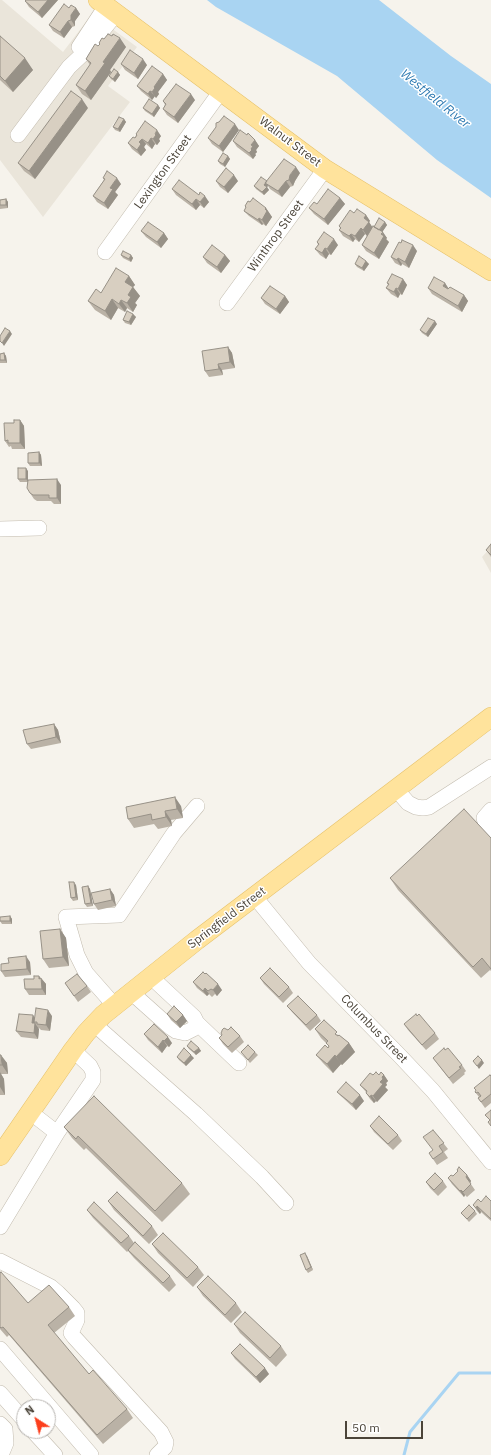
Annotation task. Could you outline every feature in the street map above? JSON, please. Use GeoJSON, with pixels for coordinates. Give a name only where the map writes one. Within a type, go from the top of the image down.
{"type":"FeatureCollection","features":[{"type":"Feature","properties":{"kind":"main road","name":"Walnut Street"},"geometry":{"type":"LineString","coordinates":[[107,7],[326,169],[491,271]]}},
{"type":"Feature","properties":{"kind":"main road","name":"Springfield Street"},"geometry":{"type":"LineString","coordinates":[[0,1156],[72,1050],[94,1024],[151,977],[491,717]]}},
{"type":"Feature","properties":{"kind":"street"},"geometry":{"type":"LineString","coordinates":[[18,135],[69,67],[85,52],[107,7]]}},
{"type":"Feature","properties":{"kind":"street","name":"Lexington Street"},"geometry":{"type":"LineString","coordinates":[[105,252],[221,91]]}},
{"type":"Feature","properties":{"kind":"street","name":"Winthrop Street"},"geometry":{"type":"LineString","coordinates":[[228,303],[326,169]]}},
{"type":"Feature","properties":{"kind":"street"},"geometry":{"type":"LineString","coordinates":[[0,529],[39,528]]}},
{"type":"Feature","properties":{"kind":"street"},"geometry":{"type":"LineString","coordinates":[[396,789],[408,803],[416,807],[429,807],[491,767]]}},
{"type":"Feature","properties":{"kind":"street"},"geometry":{"type":"LineString","coordinates":[[115,1006],[86,973],[77,955],[66,917],[119,915],[174,833],[197,806]]}},
{"type":"Feature","properties":{"kind":"street"},"geometry":{"type":"LineString","coordinates":[[491,810],[484,818],[486,825],[491,831]]}},
{"type":"Feature","properties":{"kind":"street","name":"Columbus Street"},"geometry":{"type":"LineString","coordinates":[[255,897],[309,963],[433,1091],[491,1162]]}},
{"type":"Feature","properties":{"kind":"street"},"geometry":{"type":"LineString","coordinates":[[151,977],[194,1017],[197,1023],[239,1063]]}},
{"type":"Feature","properties":{"kind":"street"},"geometry":{"type":"LineString","coordinates":[[132,992],[176,1031],[185,1033],[193,1028],[197,1023]]}},
{"type":"Feature","properties":{"kind":"street"},"geometry":{"type":"LineString","coordinates":[[94,1024],[196,1114],[262,1177],[286,1203]]}},
{"type":"Feature","properties":{"kind":"street"},"geometry":{"type":"LineString","coordinates":[[0,1227],[57,1133],[90,1085],[94,1076],[90,1066],[72,1050]]}},
{"type":"Feature","properties":{"kind":"street"},"geometry":{"type":"LineString","coordinates":[[30,1112],[57,1133]]}},
{"type":"Feature","properties":{"kind":"street"},"geometry":{"type":"LineString","coordinates":[[0,1261],[51,1287],[73,1308],[77,1313],[77,1320],[71,1333],[162,1432],[166,1442],[165,1447],[156,1455]]}},
{"type":"Feature","properties":{"kind":"street"},"geometry":{"type":"LineString","coordinates":[[0,1350],[91,1455]]}},
{"type":"Feature","properties":{"kind":"street"},"geometry":{"type":"LineString","coordinates":[[0,1393],[16,1411]]}},
{"type":"Feature","properties":{"kind":"street"},"geometry":{"type":"LineString","coordinates":[[0,1424],[5,1429],[6,1443],[0,1455]]}},
{"type":"Feature","properties":{"kind":"street"},"geometry":{"type":"LineString","coordinates":[[40,1439],[54,1455]]}},
{"type":"Feature","properties":{"kind":"shaded area"},"geometry":{"type":"Polygon","coordinates":[[[0,0],[2,0],[63,52],[92,14],[137,47],[108,86],[130,102],[43,217],[0,160],[0,0]]]}},
{"type":"Feature","properties":{"kind":"shaded area"},"geometry":{"type":"Polygon","coordinates":[[[491,547],[491,573],[482,557],[491,547]]]}},
{"type":"Feature","properties":{"kind":"water","name":"Westfield River"},"geometry":{"type":"Polygon","coordinates":[[[207,0],[379,0],[451,56],[491,84],[491,198],[437,160],[337,76],[216,7],[207,0]]]}},
{"type":"Feature","properties":{"kind":"building"},"geometry":{"type":"Polygon","coordinates":[[[48,0],[38,12],[25,1],[48,0]]]}},
{"type":"Feature","properties":{"kind":"building"},"geometry":{"type":"Polygon","coordinates":[[[64,4],[69,8],[71,5],[76,8],[71,15],[71,20],[68,21],[60,32],[49,25],[64,4]]]}},
{"type":"Feature","properties":{"kind":"building"},"geometry":{"type":"Polygon","coordinates":[[[108,34],[112,36],[113,34],[120,38],[103,62],[105,63],[85,91],[76,85],[91,63],[86,59],[95,44],[98,46],[102,38],[104,39],[108,34]]]}},
{"type":"Feature","properties":{"kind":"building"},"geometry":{"type":"Polygon","coordinates":[[[0,36],[25,58],[5,81],[0,76],[0,36]]]}},
{"type":"Feature","properties":{"kind":"building"},"geometry":{"type":"Polygon","coordinates":[[[130,50],[143,59],[134,73],[121,64],[130,50]]]}},
{"type":"Feature","properties":{"kind":"building"},"geometry":{"type":"Polygon","coordinates":[[[152,66],[163,74],[152,92],[150,91],[148,94],[137,86],[152,66]]]}},
{"type":"Feature","properties":{"kind":"building"},"geometry":{"type":"Polygon","coordinates":[[[114,69],[118,72],[113,79],[109,76],[114,69]]]}},
{"type":"Feature","properties":{"kind":"building"},"geometry":{"type":"Polygon","coordinates":[[[176,84],[191,94],[174,117],[163,109],[166,104],[163,101],[176,84]]]}},
{"type":"Feature","properties":{"kind":"building"},"geometry":{"type":"Polygon","coordinates":[[[71,91],[82,99],[29,171],[18,163],[71,91]]]}},
{"type":"Feature","properties":{"kind":"building"},"geometry":{"type":"Polygon","coordinates":[[[149,99],[158,105],[152,114],[143,108],[149,99]]]}},
{"type":"Feature","properties":{"kind":"building"},"geometry":{"type":"Polygon","coordinates":[[[224,116],[235,124],[219,146],[208,138],[216,127],[216,123],[219,122],[224,116]]]}},
{"type":"Feature","properties":{"kind":"building"},"geometry":{"type":"Polygon","coordinates":[[[119,117],[124,119],[118,129],[113,127],[119,117]]]}},
{"type":"Feature","properties":{"kind":"building"},"geometry":{"type":"Polygon","coordinates":[[[145,121],[157,130],[156,135],[153,139],[151,138],[148,143],[142,139],[139,142],[141,144],[137,150],[128,143],[133,137],[135,138],[145,121]]]}},
{"type":"Feature","properties":{"kind":"building"},"geometry":{"type":"Polygon","coordinates":[[[240,130],[247,135],[248,133],[255,140],[251,145],[253,146],[251,149],[252,150],[249,153],[233,141],[240,130]]]}},
{"type":"Feature","properties":{"kind":"building"},"geometry":{"type":"Polygon","coordinates":[[[223,153],[228,156],[223,164],[218,161],[223,153]]]}},
{"type":"Feature","properties":{"kind":"building"},"geometry":{"type":"Polygon","coordinates":[[[284,159],[296,167],[290,175],[289,180],[286,181],[278,191],[265,183],[284,159]]]}},
{"type":"Feature","properties":{"kind":"building"},"geometry":{"type":"Polygon","coordinates":[[[226,168],[234,175],[224,187],[216,181],[226,168]]]}},
{"type":"Feature","properties":{"kind":"building"},"geometry":{"type":"Polygon","coordinates":[[[107,171],[117,178],[110,188],[113,189],[104,203],[93,196],[105,179],[103,178],[107,171]]]}},
{"type":"Feature","properties":{"kind":"building"},"geometry":{"type":"Polygon","coordinates":[[[261,177],[267,181],[264,185],[267,187],[262,192],[254,186],[261,177]]]}},
{"type":"Feature","properties":{"kind":"building"},"geometry":{"type":"Polygon","coordinates":[[[179,180],[199,195],[200,192],[205,196],[200,202],[196,199],[192,204],[172,189],[179,180]]]}},
{"type":"Feature","properties":{"kind":"building"},"geometry":{"type":"Polygon","coordinates":[[[328,189],[340,198],[324,219],[309,208],[314,202],[317,204],[328,189]]]}},
{"type":"Feature","properties":{"kind":"building"},"geometry":{"type":"Polygon","coordinates":[[[253,198],[266,208],[265,209],[267,211],[262,220],[259,218],[258,220],[244,211],[248,201],[250,202],[253,198]]]}},
{"type":"Feature","properties":{"kind":"building"},"geometry":{"type":"Polygon","coordinates":[[[6,199],[6,205],[0,205],[0,200],[6,199]]]}},
{"type":"Feature","properties":{"kind":"building"},"geometry":{"type":"Polygon","coordinates":[[[357,209],[366,215],[364,218],[369,222],[363,230],[361,228],[355,236],[351,234],[349,236],[339,230],[341,228],[339,226],[350,210],[354,213],[357,209]]]}},
{"type":"Feature","properties":{"kind":"building"},"geometry":{"type":"Polygon","coordinates":[[[379,218],[385,222],[379,230],[374,227],[379,218]]]}},
{"type":"Feature","properties":{"kind":"building"},"geometry":{"type":"Polygon","coordinates":[[[148,222],[164,233],[157,242],[141,231],[148,222]]]}},
{"type":"Feature","properties":{"kind":"building"},"geometry":{"type":"Polygon","coordinates":[[[373,226],[383,232],[381,234],[384,236],[374,253],[362,245],[373,226]]]}},
{"type":"Feature","properties":{"kind":"building"},"geometry":{"type":"Polygon","coordinates":[[[324,232],[334,239],[322,253],[315,249],[319,244],[317,242],[324,232]]]}},
{"type":"Feature","properties":{"kind":"building"},"geometry":{"type":"Polygon","coordinates":[[[402,240],[413,245],[405,262],[398,258],[397,260],[391,257],[399,242],[401,243],[402,240]]]}},
{"type":"Feature","properties":{"kind":"building"},"geometry":{"type":"Polygon","coordinates":[[[212,245],[225,255],[217,267],[203,257],[212,245]]]}},
{"type":"Feature","properties":{"kind":"building"},"geometry":{"type":"Polygon","coordinates":[[[123,251],[131,255],[129,259],[121,255],[123,251]]]}},
{"type":"Feature","properties":{"kind":"building"},"geometry":{"type":"Polygon","coordinates":[[[359,256],[366,261],[362,268],[355,264],[359,256]]]}},
{"type":"Feature","properties":{"kind":"building"},"geometry":{"type":"Polygon","coordinates":[[[116,268],[129,276],[125,282],[133,287],[128,295],[131,297],[127,303],[121,300],[119,304],[112,299],[105,311],[88,301],[96,289],[101,293],[116,268]]]}},
{"type":"Feature","properties":{"kind":"building"},"geometry":{"type":"Polygon","coordinates":[[[392,274],[403,279],[398,289],[396,288],[394,292],[386,288],[392,274]]]}},
{"type":"Feature","properties":{"kind":"building"},"geometry":{"type":"Polygon","coordinates":[[[434,277],[445,283],[443,286],[448,289],[450,287],[464,295],[458,306],[428,288],[434,277]]]}},
{"type":"Feature","properties":{"kind":"building"},"geometry":{"type":"Polygon","coordinates":[[[270,286],[285,296],[276,309],[261,298],[270,286]]]}},
{"type":"Feature","properties":{"kind":"building"},"geometry":{"type":"Polygon","coordinates":[[[127,311],[133,314],[129,322],[123,320],[127,311]]]}},
{"type":"Feature","properties":{"kind":"building"},"geometry":{"type":"Polygon","coordinates":[[[428,318],[435,321],[426,334],[420,330],[428,318]]]}},
{"type":"Feature","properties":{"kind":"building"},"geometry":{"type":"Polygon","coordinates":[[[5,328],[10,331],[2,343],[0,341],[0,336],[5,328]]]}},
{"type":"Feature","properties":{"kind":"building"},"geometry":{"type":"Polygon","coordinates":[[[228,347],[230,362],[218,364],[219,369],[205,371],[202,351],[228,347]]]}},
{"type":"Feature","properties":{"kind":"building"},"geometry":{"type":"Polygon","coordinates":[[[4,353],[5,360],[0,360],[0,354],[4,353]]]}},
{"type":"Feature","properties":{"kind":"building"},"geometry":{"type":"Polygon","coordinates":[[[14,420],[20,420],[20,443],[8,443],[8,440],[5,441],[4,423],[14,423],[14,420]]]}},
{"type":"Feature","properties":{"kind":"building"},"geometry":{"type":"Polygon","coordinates":[[[39,452],[39,463],[28,463],[28,453],[39,452]]]}},
{"type":"Feature","properties":{"kind":"building"},"geometry":{"type":"Polygon","coordinates":[[[18,468],[26,468],[26,479],[18,479],[18,468]]]}},
{"type":"Feature","properties":{"kind":"building"},"geometry":{"type":"Polygon","coordinates":[[[57,479],[57,498],[49,498],[49,495],[33,495],[27,488],[28,480],[57,479]]]}},
{"type":"Feature","properties":{"kind":"building"},"geometry":{"type":"Polygon","coordinates":[[[491,544],[491,555],[486,550],[491,544]]]}},
{"type":"Feature","properties":{"kind":"building"},"geometry":{"type":"Polygon","coordinates":[[[54,724],[56,737],[27,744],[23,730],[54,724]]]}},
{"type":"Feature","properties":{"kind":"building"},"geometry":{"type":"Polygon","coordinates":[[[175,797],[177,809],[165,811],[166,817],[152,820],[151,814],[128,819],[126,807],[175,797]]]}},
{"type":"Feature","properties":{"kind":"building"},"geometry":{"type":"Polygon","coordinates":[[[464,809],[491,838],[491,969],[482,958],[473,967],[390,878],[464,809]]]}},
{"type":"Feature","properties":{"kind":"building"},"geometry":{"type":"Polygon","coordinates":[[[69,882],[74,882],[76,897],[71,898],[69,882]]]}},
{"type":"Feature","properties":{"kind":"building"},"geometry":{"type":"Polygon","coordinates":[[[88,886],[91,903],[85,904],[82,887],[88,886]]]}},
{"type":"Feature","properties":{"kind":"building"},"geometry":{"type":"Polygon","coordinates":[[[110,889],[112,900],[94,904],[91,893],[110,889]]]}},
{"type":"Feature","properties":{"kind":"building"},"geometry":{"type":"Polygon","coordinates":[[[10,916],[10,921],[0,921],[0,917],[10,916]]]}},
{"type":"Feature","properties":{"kind":"building"},"geometry":{"type":"Polygon","coordinates":[[[60,929],[63,957],[43,959],[40,931],[60,929]]]}},
{"type":"Feature","properties":{"kind":"building"},"geometry":{"type":"Polygon","coordinates":[[[26,956],[27,969],[1,971],[1,964],[9,963],[8,958],[26,956]]]}},
{"type":"Feature","properties":{"kind":"building"},"geometry":{"type":"Polygon","coordinates":[[[270,968],[289,987],[279,997],[260,978],[270,968]]]}},
{"type":"Feature","properties":{"kind":"building"},"geometry":{"type":"Polygon","coordinates":[[[203,972],[218,984],[213,990],[211,989],[208,991],[205,988],[203,991],[193,982],[203,972]]]}},
{"type":"Feature","properties":{"kind":"building"},"geometry":{"type":"Polygon","coordinates":[[[77,974],[87,986],[74,996],[65,983],[77,974]]]}},
{"type":"Feature","properties":{"kind":"building"},"geometry":{"type":"Polygon","coordinates":[[[34,976],[39,976],[39,979],[41,978],[42,989],[25,989],[24,979],[34,979],[34,976]]]}},
{"type":"Feature","properties":{"kind":"building"},"geometry":{"type":"Polygon","coordinates":[[[298,996],[317,1015],[306,1025],[287,1006],[298,996]]]}},
{"type":"Feature","properties":{"kind":"building"},"geometry":{"type":"Polygon","coordinates":[[[174,1006],[183,1015],[176,1022],[167,1014],[174,1006]]]}},
{"type":"Feature","properties":{"kind":"building"},"geometry":{"type":"Polygon","coordinates":[[[36,1008],[48,1010],[46,1025],[37,1024],[37,1022],[34,1022],[36,1008]]]}},
{"type":"Feature","properties":{"kind":"building"},"geometry":{"type":"Polygon","coordinates":[[[19,1014],[33,1015],[32,1023],[35,1023],[34,1033],[16,1031],[19,1014]]]}},
{"type":"Feature","properties":{"kind":"building"},"geometry":{"type":"Polygon","coordinates":[[[416,1014],[417,1016],[419,1014],[435,1033],[422,1045],[404,1024],[416,1014]]]}},
{"type":"Feature","properties":{"kind":"building"},"geometry":{"type":"Polygon","coordinates":[[[324,1020],[337,1032],[335,1034],[338,1036],[339,1035],[349,1043],[327,1064],[316,1055],[325,1045],[328,1048],[329,1046],[326,1043],[328,1041],[315,1029],[324,1020]]]}},
{"type":"Feature","properties":{"kind":"building"},"geometry":{"type":"Polygon","coordinates":[[[154,1024],[168,1037],[164,1041],[163,1040],[158,1047],[144,1034],[154,1024]]]}},
{"type":"Feature","properties":{"kind":"building"},"geometry":{"type":"Polygon","coordinates":[[[231,1027],[240,1036],[228,1047],[219,1038],[222,1035],[221,1033],[224,1028],[228,1030],[231,1027]]]}},
{"type":"Feature","properties":{"kind":"building"},"geometry":{"type":"Polygon","coordinates":[[[191,1041],[199,1048],[194,1052],[187,1046],[191,1041]]]}},
{"type":"Feature","properties":{"kind":"building"},"geometry":{"type":"Polygon","coordinates":[[[248,1045],[255,1052],[248,1060],[241,1052],[248,1045]]]}},
{"type":"Feature","properties":{"kind":"building"},"geometry":{"type":"Polygon","coordinates":[[[184,1048],[191,1055],[184,1063],[177,1057],[184,1048]]]}},
{"type":"Feature","properties":{"kind":"building"},"geometry":{"type":"Polygon","coordinates":[[[444,1048],[445,1050],[448,1048],[462,1065],[459,1067],[461,1068],[449,1078],[433,1058],[444,1048]]]}},
{"type":"Feature","properties":{"kind":"building"},"geometry":{"type":"Polygon","coordinates":[[[1,1055],[2,1065],[0,1065],[1,1055]]]}},
{"type":"Feature","properties":{"kind":"building"},"geometry":{"type":"Polygon","coordinates":[[[478,1056],[482,1060],[477,1066],[473,1061],[478,1056]]]}},
{"type":"Feature","properties":{"kind":"building"},"geometry":{"type":"Polygon","coordinates":[[[376,1072],[379,1075],[381,1072],[384,1075],[380,1082],[383,1084],[373,1096],[371,1095],[370,1097],[366,1093],[367,1091],[360,1085],[370,1073],[373,1075],[376,1072]]]}},
{"type":"Feature","properties":{"kind":"building"},"geometry":{"type":"Polygon","coordinates":[[[490,1075],[491,1094],[481,1102],[478,1098],[481,1096],[478,1092],[475,1092],[476,1090],[474,1088],[490,1075]]]}},
{"type":"Feature","properties":{"kind":"building"},"geometry":{"type":"Polygon","coordinates":[[[346,1082],[360,1095],[352,1104],[337,1092],[346,1082]]]}},
{"type":"Feature","properties":{"kind":"building"},"geometry":{"type":"Polygon","coordinates":[[[94,1096],[182,1183],[155,1211],[78,1136],[76,1139],[64,1127],[94,1096]]]}},
{"type":"Feature","properties":{"kind":"building"},"geometry":{"type":"Polygon","coordinates":[[[491,1110],[491,1126],[488,1122],[490,1120],[485,1115],[491,1110]]]}},
{"type":"Feature","properties":{"kind":"building"},"geometry":{"type":"Polygon","coordinates":[[[379,1116],[398,1135],[388,1144],[370,1126],[379,1116]]]}},
{"type":"Feature","properties":{"kind":"building"},"geometry":{"type":"Polygon","coordinates":[[[433,1130],[444,1143],[439,1146],[443,1152],[433,1159],[429,1153],[433,1150],[423,1137],[433,1130]]]}},
{"type":"Feature","properties":{"kind":"building"},"geometry":{"type":"Polygon","coordinates":[[[459,1167],[467,1175],[466,1177],[471,1184],[463,1192],[461,1190],[460,1191],[448,1178],[451,1175],[453,1176],[458,1171],[457,1170],[459,1167]]]}},
{"type":"Feature","properties":{"kind":"building"},"geometry":{"type":"Polygon","coordinates":[[[435,1173],[443,1181],[434,1190],[426,1182],[435,1173]]]}},
{"type":"Feature","properties":{"kind":"building"},"geometry":{"type":"Polygon","coordinates":[[[117,1192],[152,1226],[143,1236],[108,1201],[117,1192]]]}},
{"type":"Feature","properties":{"kind":"building"},"geometry":{"type":"Polygon","coordinates":[[[486,1196],[491,1201],[491,1219],[477,1206],[476,1208],[473,1205],[478,1199],[481,1202],[486,1196]]]}},
{"type":"Feature","properties":{"kind":"building"},"geometry":{"type":"Polygon","coordinates":[[[94,1202],[129,1236],[121,1243],[87,1210],[94,1202]]]}},
{"type":"Feature","properties":{"kind":"building"},"geometry":{"type":"Polygon","coordinates":[[[469,1205],[475,1211],[467,1219],[461,1213],[469,1205]]]}},
{"type":"Feature","properties":{"kind":"building"},"geometry":{"type":"Polygon","coordinates":[[[163,1233],[198,1267],[187,1278],[152,1244],[163,1233]]]}},
{"type":"Feature","properties":{"kind":"building"},"geometry":{"type":"Polygon","coordinates":[[[135,1242],[170,1276],[163,1283],[128,1250],[135,1242]]]}},
{"type":"Feature","properties":{"kind":"building"},"geometry":{"type":"Polygon","coordinates":[[[305,1253],[311,1267],[306,1270],[300,1255],[305,1253]]]}},
{"type":"Feature","properties":{"kind":"building"},"geometry":{"type":"Polygon","coordinates":[[[1,1272],[28,1303],[49,1285],[69,1307],[48,1325],[89,1374],[93,1370],[127,1409],[97,1435],[3,1327],[0,1327],[1,1272]]]}},
{"type":"Feature","properties":{"kind":"building"},"geometry":{"type":"Polygon","coordinates":[[[208,1276],[236,1303],[225,1315],[197,1287],[208,1276]]]}},
{"type":"Feature","properties":{"kind":"building"},"geometry":{"type":"Polygon","coordinates":[[[245,1312],[281,1346],[270,1358],[234,1324],[245,1312]]]}},
{"type":"Feature","properties":{"kind":"building"},"geometry":{"type":"Polygon","coordinates":[[[240,1344],[265,1368],[256,1377],[231,1353],[240,1344]]]}},
{"type":"Feature","properties":{"kind":"waterway"},"geometry":{"type":"LineString","coordinates":[[404,1455],[410,1432],[459,1373],[491,1373]]}}]}
